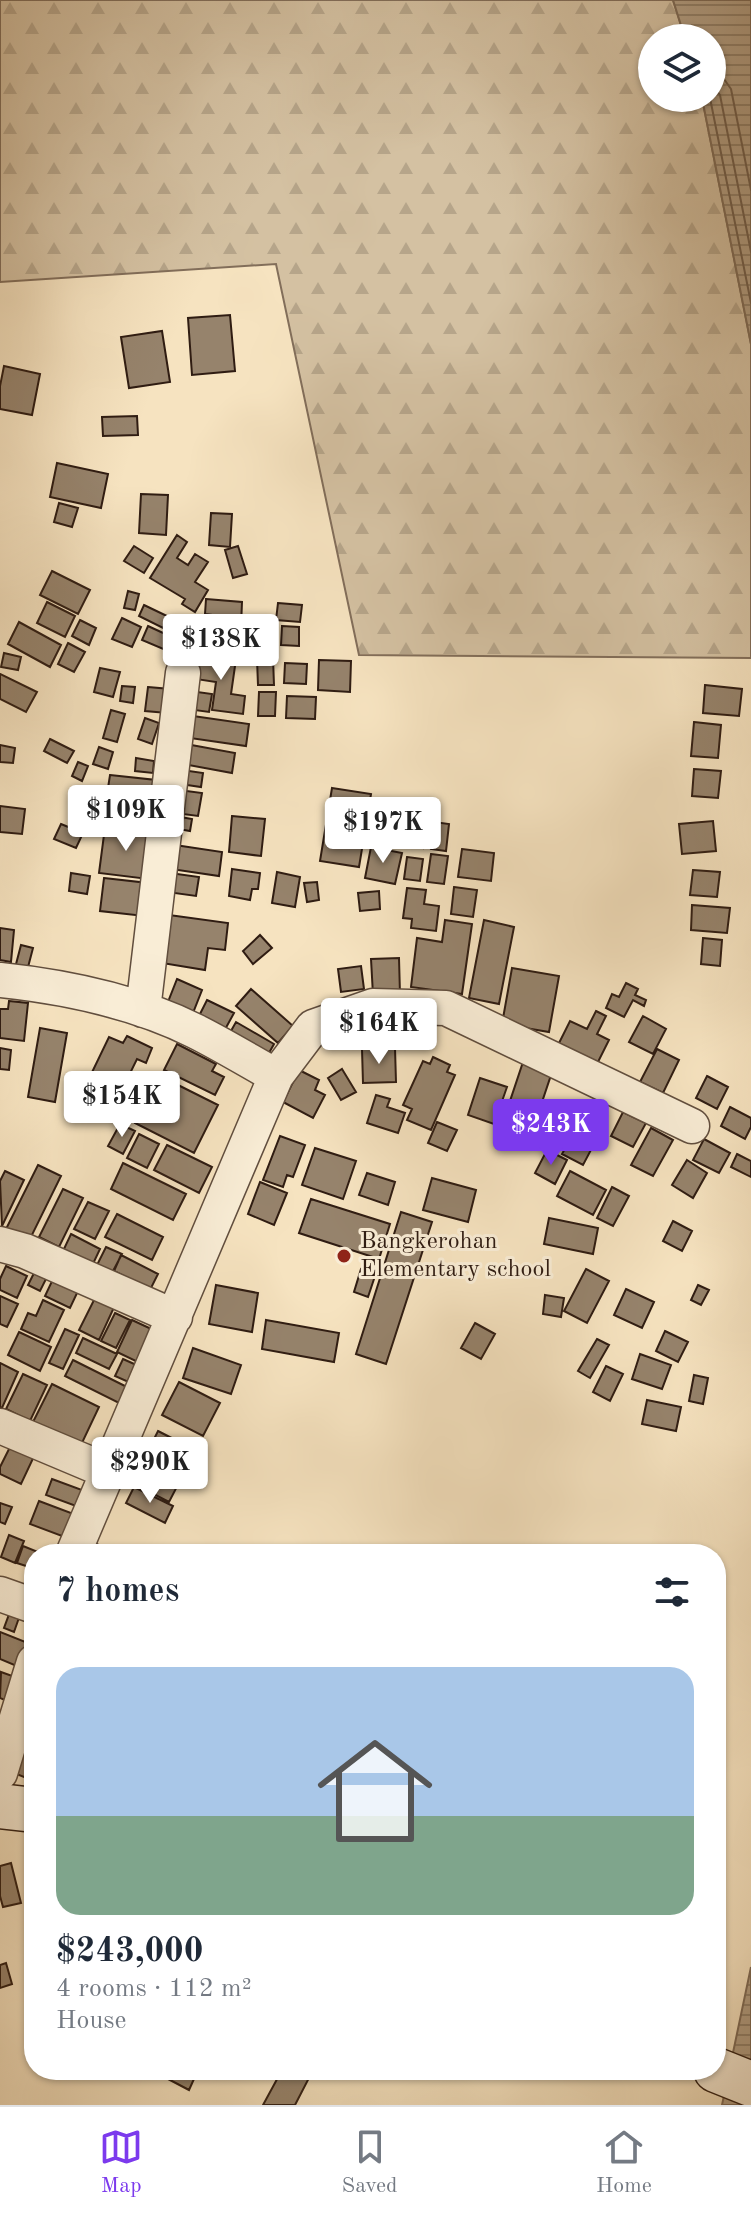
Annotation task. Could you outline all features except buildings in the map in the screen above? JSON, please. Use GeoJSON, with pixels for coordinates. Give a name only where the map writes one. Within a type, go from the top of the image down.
{"type":"FeatureCollection","features":[{"type":"Feature","properties":{"kind":"main road"},"geometry":{"type":"LineString","coordinates":[[0,1806],[24,1809]]}},
{"type":"Feature","properties":{"kind":"main road"},"geometry":{"type":"LineString","coordinates":[[726,2074],[751,2084]]}},
{"type":"Feature","properties":{"kind":"street"},"geometry":{"type":"LineString","coordinates":[[143,1010],[183,673]]}},
{"type":"Feature","properties":{"kind":"street"},"geometry":{"type":"LineString","coordinates":[[0,980],[56,986],[143,1010],[193,1030],[276,1076]]}},
{"type":"Feature","properties":{"kind":"street"},"geometry":{"type":"LineString","coordinates":[[77,1544],[276,1076],[313,1027],[373,1006],[446,1008],[692,1126]]}},
{"type":"Feature","properties":{"kind":"street"},"geometry":{"type":"LineString","coordinates":[[0,1244],[25,1251],[175,1317]]}},
{"type":"Feature","properties":{"kind":"street"},"geometry":{"type":"LineString","coordinates":[[0,1426],[107,1471]]}},
{"type":"Feature","properties":{"kind":"street"},"geometry":{"type":"LineString","coordinates":[[0,1594],[24,1602]]}},
{"type":"Feature","properties":{"kind":"street"},"geometry":{"type":"LineString","coordinates":[[0,1773],[24,1695]]}},
{"type":"Feature","properties":{"kind":"green space"},"geometry":{"type":"Polygon","coordinates":[[[0,0],[673,0],[681,24],[638,24],[638,112],[705,112],[751,344],[751,658],[359,655],[276,264],[0,282],[0,0]]]}},
{"type":"Feature","properties":{"kind":"water"},"geometry":{"type":"Polygon","coordinates":[[[673,0],[751,0],[751,344],[705,112],[726,112],[726,24],[681,24],[673,0]]]}},
{"type":"Feature","properties":{"kind":"water"},"geometry":{"type":"Polygon","coordinates":[[[751,1967],[751,2105],[722,2105],[751,1967]]]}},
{"type":"Feature","properties":{"kind":"place","name":"Bangkerohan Elementary school"},"geometry":{"type":"Point","coordinates":[344,1256]}}]}
